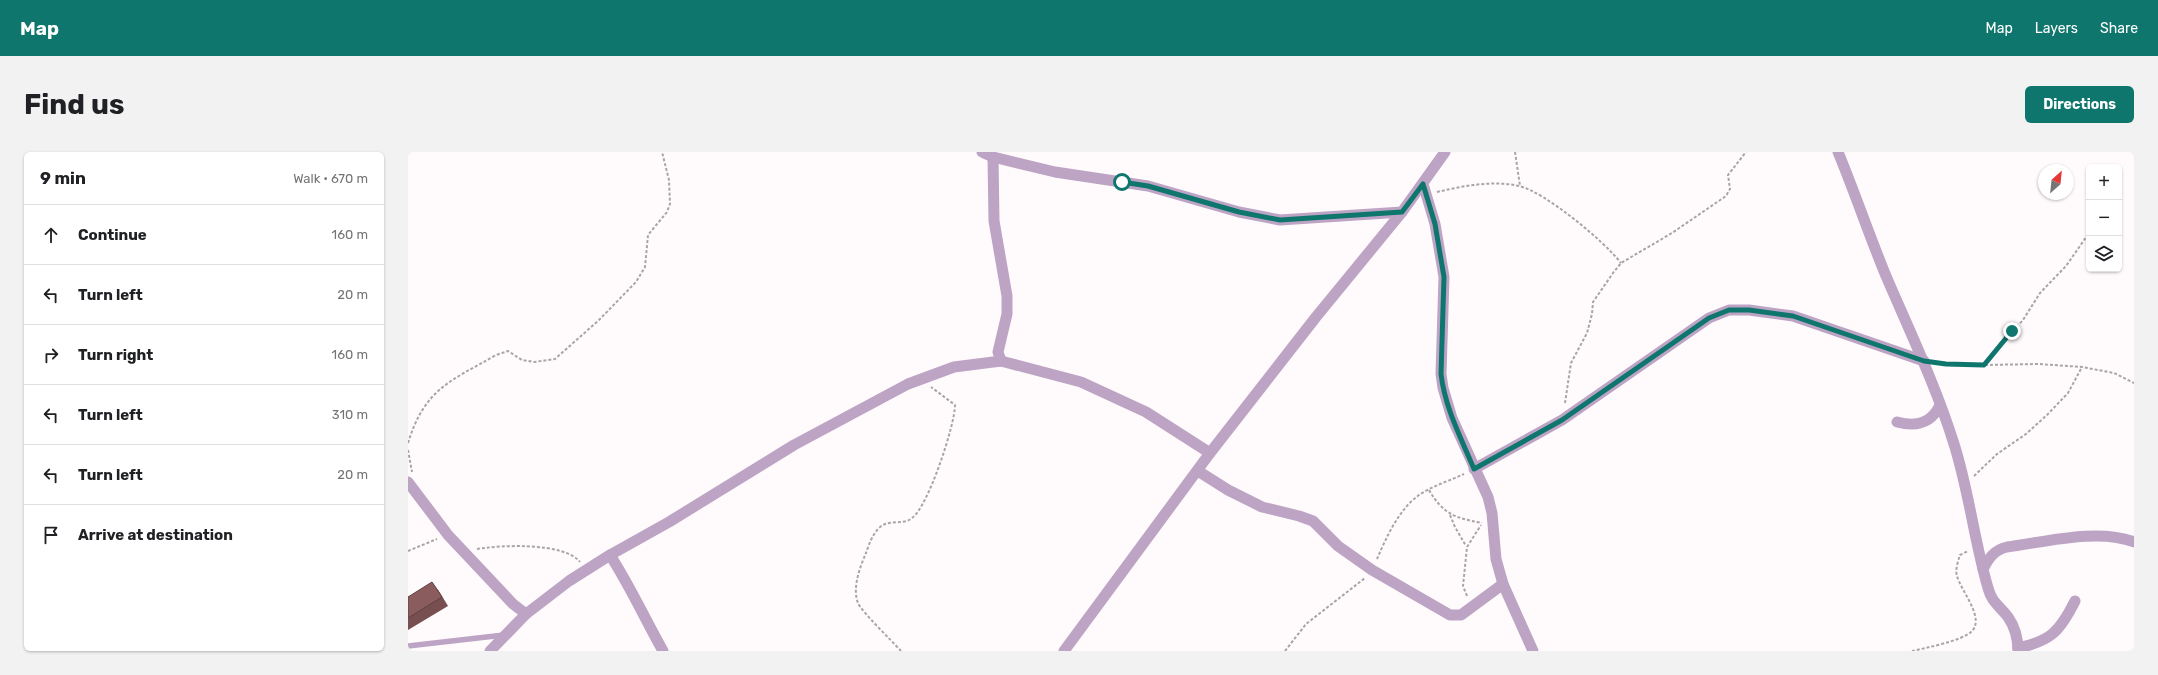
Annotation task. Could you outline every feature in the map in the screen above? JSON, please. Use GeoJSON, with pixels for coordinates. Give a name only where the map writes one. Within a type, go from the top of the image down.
{"type":"FeatureCollection","features":[{"type":"Feature","properties":{"kind":"street"},"geometry":{"type":"LineString","coordinates":[[982,152],[993,157],[1055,172],[1148,186],[1239,212],[1280,220],[1402,212]]}},
{"type":"Feature","properties":{"kind":"street"},"geometry":{"type":"LineString","coordinates":[[1064,651],[1210,453],[1316,317],[1402,212],[1445,152]]}},
{"type":"Feature","properties":{"kind":"street"},"geometry":{"type":"LineString","coordinates":[[1838,152],[1886,275],[1924,361],[1940,405],[1966,484],[1977,551],[1992,601],[2008,617],[2013,626],[2018,650],[2047,640],[2059,629],[2075,601]]}},
{"type":"Feature","properties":{"kind":"street"},"geometry":{"type":"LineString","coordinates":[[993,157],[994,220],[1008,296],[1007,314],[998,352],[1001,361]]}},
{"type":"Feature","properties":{"kind":"street"},"geometry":{"type":"LineString","coordinates":[[1423,184],[1435,224],[1444,277],[1441,374],[1443,388],[1452,418],[1488,497],[1488,524],[1503,584],[1533,651]]}},
{"type":"Feature","properties":{"kind":"street"},"geometry":{"type":"LineString","coordinates":[[1474,469],[1562,420],[1709,318],[1729,310],[1749,310],[1793,316],[1924,361]]}},
{"type":"Feature","properties":{"kind":"street"},"geometry":{"type":"LineString","coordinates":[[490,651],[526,614],[610,555],[669,522],[794,445],[908,384],[954,367],[1001,361],[1081,382],[1146,412],[1210,453]]}},
{"type":"Feature","properties":{"kind":"street"},"geometry":{"type":"LineString","coordinates":[[1897,422],[1912,425],[1922,423],[1932,417],[1940,405]]}},
{"type":"Feature","properties":{"kind":"street"},"geometry":{"type":"LineString","coordinates":[[1198,471],[1228,490],[1262,507],[1313,521],[1338,546],[1372,570],[1450,615],[1461,615],[1503,584]]}},
{"type":"Feature","properties":{"kind":"street"},"geometry":{"type":"LineString","coordinates":[[408,482],[448,535],[513,604],[526,614]]}},
{"type":"Feature","properties":{"kind":"street"},"geometry":{"type":"LineString","coordinates":[[1983,569],[1997,549],[2007,547],[2103,535],[2120,536],[2134,542]]}},
{"type":"Feature","properties":{"kind":"street"},"geometry":{"type":"LineString","coordinates":[[610,555],[630,588],[640,610],[664,651]]}},
{"type":"Feature","properties":{"kind":"lane"},"geometry":{"type":"LineString","coordinates":[[408,646],[486,636],[506,635]]}},
{"type":"Feature","properties":{"kind":"path"},"geometry":{"type":"LineString","coordinates":[[408,443],[425,404],[437,390],[496,355],[505,352],[513,354],[525,361],[534,362],[555,359],[599,320],[636,282],[645,267],[648,235],[667,212],[670,204],[669,180],[662,152]]}},
{"type":"Feature","properties":{"kind":"path"},"geometry":{"type":"LineString","coordinates":[[1515,152],[1520,186]]}},
{"type":"Feature","properties":{"kind":"path"},"geometry":{"type":"LineString","coordinates":[[1562,420],[1572,363],[1587,333],[1592,314],[1593,302],[1621,263],[1672,233],[1726,196],[1730,189],[1728,175],[1746,152]]}},
{"type":"Feature","properties":{"kind":"path"},"geometry":{"type":"LineString","coordinates":[[1426,195],[1485,184],[1520,186],[1546,200],[1572,219],[1610,250],[1621,263]]}},
{"type":"Feature","properties":{"kind":"path"},"geometry":{"type":"LineString","coordinates":[[1984,365],[2023,320],[2040,293],[2066,266],[2087,236]]}},
{"type":"Feature","properties":{"kind":"path"},"geometry":{"type":"LineString","coordinates":[[1924,361],[1946,364],[1984,365],[2039,364],[2082,368],[2114,373],[2134,383]]}},
{"type":"Feature","properties":{"kind":"path"},"geometry":{"type":"LineString","coordinates":[[1966,484],[1997,454],[2026,434],[2047,415],[2068,393],[2082,368]]}},
{"type":"Feature","properties":{"kind":"path"},"geometry":{"type":"LineString","coordinates":[[901,651],[858,604],[856,591],[858,578],[871,541],[882,525],[890,522],[905,522],[913,518],[927,495],[952,428],[955,405],[920,380]]}},
{"type":"Feature","properties":{"kind":"path"},"geometry":{"type":"LineString","coordinates":[[1285,651],[1306,624],[1330,604],[1361,582],[1372,570],[1384,541],[1408,504],[1429,490],[1474,469]]}},
{"type":"Feature","properties":{"kind":"path"},"geometry":{"type":"LineString","coordinates":[[1429,490],[1438,504],[1450,515],[1455,527],[1467,547]]}},
{"type":"Feature","properties":{"kind":"path"},"geometry":{"type":"LineString","coordinates":[[1450,515],[1488,524],[1467,547],[1463,586],[1471,609]]}},
{"type":"Feature","properties":{"kind":"path"},"geometry":{"type":"LineString","coordinates":[[408,551],[448,535]]}},
{"type":"Feature","properties":{"kind":"path"},"geometry":{"type":"LineString","coordinates":[[464,552],[503,546],[558,550],[570,553],[576,557],[587,570]]}},
{"type":"Feature","properties":{"kind":"path"},"geometry":{"type":"LineString","coordinates":[[1912,651],[1949,641],[1970,633],[1973,630],[1977,616],[1956,575],[1960,555],[1967,551],[1977,551]]}},
{"type":"Feature","properties":{"kind":"building"},"geometry":{"type":"Polygon","coordinates":[[[432,582],[442,597],[408,618],[408,597],[432,582]]]}},
{"type":"Feature","properties":{"kind":"route"},"geometry":{"type":"LineString","coordinates":[[1122,182],[1148,186],[1239,212],[1280,220],[1320,219],[1402,212],[1423,184],[1435,224],[1444,277],[1445,294],[1441,374],[1443,388],[1452,418],[1474,469],[1531,439],[1562,420],[1709,318],[1729,310],[1749,310],[1793,316],[1924,361],[1946,364],[1984,365],[2012,331]]}}]}
